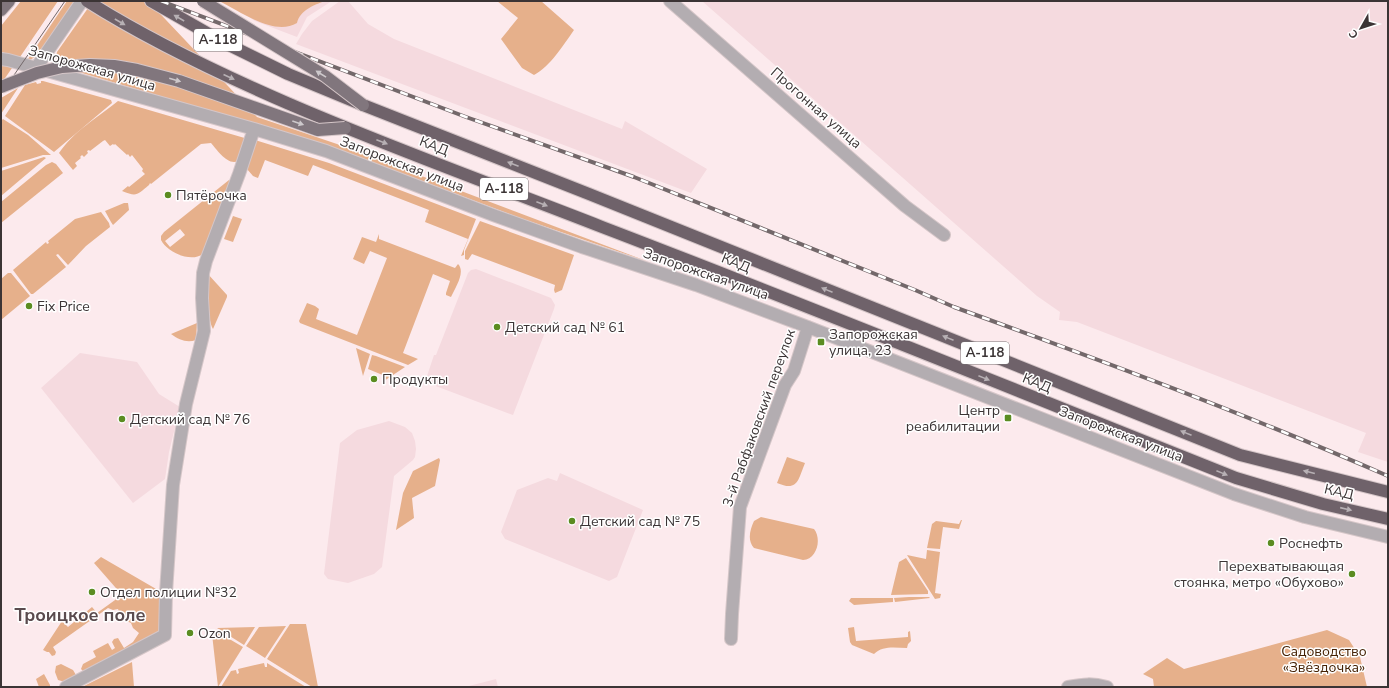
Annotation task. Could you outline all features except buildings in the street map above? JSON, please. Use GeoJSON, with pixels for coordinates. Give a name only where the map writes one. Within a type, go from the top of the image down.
{"type":"FeatureCollection","features":[{"type":"Feature","properties":{"kind":"highway","name":"КАД"},"geometry":{"type":"LineString","coordinates":[[87,1],[156,42],[212,70],[345,128],[669,252],[1236,478],[1323,504],[1388,519]]}},
{"type":"Feature","properties":{"kind":"highway","name":"КАД"},"geometry":{"type":"LineString","coordinates":[[151,1],[221,41],[288,74],[1240,455],[1388,492]]}},
{"type":"Feature","properties":{"kind":"main road"},"geometry":{"type":"LineString","coordinates":[[1,10],[9,1]]}},
{"type":"Feature","properties":{"kind":"main road"},"geometry":{"type":"LineString","coordinates":[[203,1],[325,76],[363,105]]}},
{"type":"Feature","properties":{"kind":"main road"},"geometry":{"type":"LineString","coordinates":[[1,87],[37,73],[62,67],[90,65],[114,66],[137,70],[179,81],[318,130],[345,128]]}},
{"type":"Feature","properties":{"kind":"street"},"geometry":{"type":"LineString","coordinates":[[36,68],[82,1]]}},
{"type":"Feature","properties":{"kind":"street","name":"Прогонная улица"},"geometry":{"type":"LineString","coordinates":[[670,1],[905,206],[944,235]]}},
{"type":"Feature","properties":{"kind":"street","name":"Запорожская улица"},"geometry":{"type":"LineString","coordinates":[[3,58],[254,129],[326,151],[500,218],[696,285],[808,327],[1234,494],[1305,517],[1388,537]]}},
{"type":"Feature","properties":{"kind":"street"},"geometry":{"type":"LineString","coordinates":[[66,687],[165,635],[166,593],[173,485],[186,404],[204,331],[202,298],[203,273],[254,129]]}},
{"type":"Feature","properties":{"kind":"street","name":"3-й Рабфаковский переулок"},"geometry":{"type":"LineString","coordinates":[[731,639],[740,508],[785,385],[794,370],[808,327]]}},
{"type":"Feature","properties":{"kind":"street"},"geometry":{"type":"LineString","coordinates":[[1068,687],[1093,684],[1107,687]]}},
{"type":"Feature","properties":{"kind":"shaded area"},"geometry":{"type":"Polygon","coordinates":[[[225,1],[332,1],[307,17],[297,37],[255,21],[225,1]]]}},
{"type":"Feature","properties":{"kind":"shaded area"},"geometry":{"type":"Polygon","coordinates":[[[340,1],[348,1],[368,24],[394,39],[622,129],[625,121],[707,169],[691,193],[296,44],[312,21],[340,1]]]}},
{"type":"Feature","properties":{"kind":"shaded area"},"geometry":{"type":"Polygon","coordinates":[[[702,1],[1388,1],[1388,462],[1358,452],[1366,433],[1077,322],[1059,320],[1060,312],[1037,296],[702,1]]]}},
{"type":"Feature","properties":{"kind":"shaded area","name":"Детский сад № 61"},"geometry":{"type":"Polygon","coordinates":[[[476,269],[551,298],[555,305],[513,415],[425,382],[434,355],[436,355],[468,273],[471,270],[476,269]]]}},
{"type":"Feature","properties":{"kind":"shaded area","name":"Детский сад № 76"},"geometry":{"type":"Polygon","coordinates":[[[80,353],[137,362],[159,394],[180,407],[169,452],[165,479],[133,503],[41,388],[80,353]]]}},
{"type":"Feature","properties":{"kind":"shaded area"},"geometry":{"type":"Polygon","coordinates":[[[389,421],[405,427],[412,433],[416,449],[413,460],[394,476],[382,567],[374,574],[348,583],[328,579],[324,574],[340,443],[357,430],[389,421]]]}},
{"type":"Feature","properties":{"kind":"shaded area","name":"Детский сад № 75"},"geometry":{"type":"Polygon","coordinates":[[[560,473],[643,510],[617,577],[609,581],[505,539],[501,532],[517,490],[548,478],[557,481],[560,473]]]}},
{"type":"Feature","properties":{"kind":"shaded area"},"geometry":{"type":"Polygon","coordinates":[[[496,679],[498,687],[465,687],[496,679]]]}},
{"type":"Feature","properties":{"kind":"green space"},"geometry":{"type":"Polygon","coordinates":[[[21,1],[58,1],[20,57],[1,52],[1,26],[21,1]]]}},
{"type":"Feature","properties":{"kind":"green space"},"geometry":{"type":"Polygon","coordinates":[[[67,1],[76,1],[38,55],[30,60],[28,59],[67,1]]]}},
{"type":"Feature","properties":{"kind":"green space"},"geometry":{"type":"Polygon","coordinates":[[[93,1],[148,1],[257,117],[337,144],[649,262],[517,217],[335,148],[82,73],[61,70],[56,57],[57,52],[93,1]]]}},
{"type":"Feature","properties":{"kind":"green space"},"geometry":{"type":"Polygon","coordinates":[[[219,1],[325,1],[304,11],[297,23],[278,27],[257,21],[219,1]]]}},
{"type":"Feature","properties":{"kind":"green space"},"geometry":{"type":"Polygon","coordinates":[[[497,1],[541,1],[574,30],[546,67],[534,75],[522,68],[501,39],[518,18],[497,1]]]}},
{"type":"Feature","properties":{"kind":"green space"},"geometry":{"type":"Polygon","coordinates":[[[1,64],[12,68],[1,84],[1,64]]]}},
{"type":"Feature","properties":{"kind":"green space"},"geometry":{"type":"Polygon","coordinates":[[[41,81],[111,100],[112,103],[54,152],[5,116],[25,85],[36,82],[37,84],[41,83],[41,81]]]}},
{"type":"Feature","properties":{"kind":"green space"},"geometry":{"type":"Polygon","coordinates":[[[18,88],[1,114],[1,98],[18,88]]]}},
{"type":"Feature","properties":{"kind":"green space"},"geometry":{"type":"Polygon","coordinates":[[[118,101],[248,139],[238,161],[234,162],[227,159],[211,143],[201,144],[139,193],[127,193],[122,191],[145,174],[132,155],[130,157],[115,144],[110,146],[105,140],[103,141],[90,151],[87,151],[88,153],[84,157],[82,155],[80,157],[81,158],[75,163],[77,166],[73,170],[59,153],[71,138],[118,101]]]}},
{"type":"Feature","properties":{"kind":"green space"},"geometry":{"type":"Polygon","coordinates":[[[3,119],[28,135],[51,155],[43,155],[1,168],[1,121],[3,119]]]}},
{"type":"Feature","properties":{"kind":"green space"},"geometry":{"type":"Polygon","coordinates":[[[255,140],[329,163],[476,219],[464,250],[464,255],[461,256],[468,239],[425,222],[429,210],[313,165],[308,176],[265,160],[258,178],[253,176],[247,169],[255,140]]]}},
{"type":"Feature","properties":{"kind":"green space"},"geometry":{"type":"Polygon","coordinates":[[[44,157],[46,158],[1,196],[1,171],[44,157]]]}},
{"type":"Feature","properties":{"kind":"green space"},"geometry":{"type":"Polygon","coordinates":[[[52,162],[56,164],[63,173],[1,223],[1,202],[46,165],[52,162]]]}},
{"type":"Feature","properties":{"kind":"green space"},"geometry":{"type":"Polygon","coordinates":[[[229,180],[231,180],[204,253],[199,256],[187,257],[174,252],[161,240],[161,236],[229,180]],[[180,229],[165,241],[170,247],[185,235],[180,229]]]}},
{"type":"Feature","properties":{"kind":"green space"},"geometry":{"type":"Polygon","coordinates":[[[124,203],[128,203],[129,210],[113,225],[105,211],[124,203]]]}},
{"type":"Feature","properties":{"kind":"green space"},"geometry":{"type":"Polygon","coordinates":[[[101,212],[109,223],[110,227],[86,246],[68,265],[58,254],[56,255],[66,267],[33,294],[31,294],[13,270],[46,242],[47,244],[49,243],[48,241],[75,219],[101,212]]]}},
{"type":"Feature","properties":{"kind":"green space"},"geometry":{"type":"Polygon","coordinates":[[[233,216],[242,219],[233,242],[224,239],[233,216]]]}},
{"type":"Feature","properties":{"kind":"green space"},"geometry":{"type":"Polygon","coordinates":[[[480,221],[574,255],[562,290],[555,293],[555,285],[472,254],[468,260],[465,259],[465,251],[480,221]]]}},
{"type":"Feature","properties":{"kind":"green space"},"geometry":{"type":"Polygon","coordinates":[[[379,234],[379,239],[455,268],[458,264],[461,271],[459,280],[451,297],[446,295],[450,281],[433,274],[403,353],[418,359],[408,365],[300,323],[299,321],[307,303],[319,309],[316,319],[357,335],[387,258],[370,251],[364,264],[353,259],[362,237],[376,242],[379,234]]]}},
{"type":"Feature","properties":{"kind":"green space"},"geometry":{"type":"Polygon","coordinates":[[[8,273],[11,273],[30,296],[1,320],[1,279],[8,273]]]}},
{"type":"Feature","properties":{"kind":"green space"},"geometry":{"type":"Polygon","coordinates":[[[207,273],[227,295],[213,329],[208,310],[207,273]]]}},
{"type":"Feature","properties":{"kind":"green space"},"geometry":{"type":"Polygon","coordinates":[[[197,323],[196,340],[183,340],[171,334],[197,323]]]}},
{"type":"Feature","properties":{"kind":"green space"},"geometry":{"type":"Polygon","coordinates":[[[356,348],[370,354],[363,376],[356,348]]]}},
{"type":"Feature","properties":{"kind":"green space"},"geometry":{"type":"Polygon","coordinates":[[[372,355],[405,367],[384,381],[385,376],[368,369],[372,355]]]}},
{"type":"Feature","properties":{"kind":"green space"},"geometry":{"type":"Polygon","coordinates":[[[787,457],[805,463],[799,479],[796,483],[789,486],[777,483],[787,457]]]}},
{"type":"Feature","properties":{"kind":"green space"},"geometry":{"type":"Polygon","coordinates":[[[439,458],[440,460],[435,486],[412,498],[414,518],[396,530],[403,493],[413,471],[439,458]]]}},
{"type":"Feature","properties":{"kind":"green space"},"geometry":{"type":"Polygon","coordinates":[[[761,517],[814,529],[818,538],[815,552],[808,559],[803,560],[754,548],[750,542],[750,531],[754,521],[761,517]]]}},
{"type":"Feature","properties":{"kind":"green space"},"geometry":{"type":"Polygon","coordinates":[[[961,520],[959,529],[943,527],[940,549],[927,548],[932,524],[936,521],[959,524],[961,520]]]}},
{"type":"Feature","properties":{"kind":"green space"},"geometry":{"type":"Polygon","coordinates":[[[927,550],[940,552],[935,593],[941,594],[940,598],[935,599],[907,555],[926,559],[927,550]]]}},
{"type":"Feature","properties":{"kind":"green space"},"geometry":{"type":"Polygon","coordinates":[[[101,557],[163,593],[160,633],[84,672],[81,669],[83,664],[96,657],[93,651],[108,643],[112,650],[115,648],[112,642],[114,639],[118,638],[124,648],[133,642],[139,633],[133,628],[131,623],[123,618],[118,609],[113,610],[108,608],[53,647],[56,652],[55,655],[52,656],[49,652],[43,650],[62,621],[68,627],[92,607],[97,613],[122,595],[94,563],[101,557]]]}},
{"type":"Feature","properties":{"kind":"green space"},"geometry":{"type":"Polygon","coordinates":[[[906,558],[928,591],[928,594],[891,595],[899,562],[906,558]]]}},
{"type":"Feature","properties":{"kind":"green space"},"geometry":{"type":"Polygon","coordinates":[[[851,598],[893,598],[893,602],[854,605],[849,601],[851,598]]]}},
{"type":"Feature","properties":{"kind":"green space"},"geometry":{"type":"Polygon","coordinates":[[[894,598],[930,598],[895,602],[894,598]]]}},
{"type":"Feature","properties":{"kind":"green space"},"geometry":{"type":"Polygon","coordinates":[[[290,624],[306,624],[318,687],[312,687],[267,659],[290,624]]]}},
{"type":"Feature","properties":{"kind":"green space"},"geometry":{"type":"Polygon","coordinates":[[[286,626],[265,658],[246,646],[259,627],[286,626]]]}},
{"type":"Feature","properties":{"kind":"green space"},"geometry":{"type":"Polygon","coordinates":[[[255,627],[244,645],[217,628],[255,627]]]}},
{"type":"Feature","properties":{"kind":"green space"},"geometry":{"type":"Polygon","coordinates":[[[854,627],[856,641],[908,637],[908,632],[910,631],[911,641],[907,648],[885,648],[874,654],[852,645],[850,642],[848,628],[854,627]]]}},
{"type":"Feature","properties":{"kind":"green space"},"geometry":{"type":"Polygon","coordinates":[[[214,630],[243,647],[218,687],[212,634],[214,630]]]}},
{"type":"Feature","properties":{"kind":"green space","name":"Садоводство «Звёздочка»"},"geometry":{"type":"Polygon","coordinates":[[[1327,630],[1349,640],[1360,657],[1367,687],[1154,687],[1153,679],[1143,674],[1167,658],[1184,669],[1327,630]]]}},
{"type":"Feature","properties":{"kind":"green space"},"geometry":{"type":"Polygon","coordinates":[[[132,662],[134,687],[82,687],[132,662]]]}},
{"type":"Feature","properties":{"kind":"green space"},"geometry":{"type":"Polygon","coordinates":[[[264,663],[265,667],[267,667],[267,663],[306,687],[221,687],[231,671],[236,670],[237,674],[239,673],[238,669],[264,663]]]}},
{"type":"Feature","properties":{"kind":"green space"},"geometry":{"type":"Polygon","coordinates":[[[61,664],[73,670],[76,675],[65,682],[58,680],[55,672],[56,666],[61,664]]]}},
{"type":"Feature","properties":{"kind":"green space"},"geometry":{"type":"Polygon","coordinates":[[[44,674],[50,687],[39,687],[36,679],[44,674]]]}},
{"type":"Feature","properties":{"kind":"tram line"},"geometry":{"type":"LineString","coordinates":[[1,94],[65,1]]}},
{"type":"Feature","properties":{"kind":"railway"},"geometry":{"type":"LineString","coordinates":[[161,1],[466,117],[634,177],[954,307],[1227,409],[1388,476]]}},
{"type":"Feature","properties":{"kind":"place","name":"Пятёрочка"},"geometry":{"type":"Point","coordinates":[168,195]}},
{"type":"Feature","properties":{"kind":"place","name":"Fix Price"},"geometry":{"type":"Point","coordinates":[29,306]}},
{"type":"Feature","properties":{"kind":"place","name":"Детский сад № 61"},"geometry":{"type":"Point","coordinates":[497,327]}},
{"type":"Feature","properties":{"kind":"place","name":"Запорожская улица, 23"},"geometry":{"type":"Point","coordinates":[821,342]}},
{"type":"Feature","properties":{"kind":"place","name":"Продукты"},"geometry":{"type":"Point","coordinates":[374,379]}},
{"type":"Feature","properties":{"kind":"place","name":"Центр реабилитации"},"geometry":{"type":"Point","coordinates":[1008,418]}},
{"type":"Feature","properties":{"kind":"place","name":"Детский сад № 76"},"geometry":{"type":"Point","coordinates":[122,419]}},
{"type":"Feature","properties":{"kind":"place","name":"Детский сад № 75"},"geometry":{"type":"Point","coordinates":[572,521]}},
{"type":"Feature","properties":{"kind":"place","name":"Роснефть"},"geometry":{"type":"Point","coordinates":[1271,543]}},
{"type":"Feature","properties":{"kind":"place","name":"Перехватывающая стоянка, метро «Обухово»"},"geometry":{"type":"Point","coordinates":[1352,574]}},
{"type":"Feature","properties":{"kind":"place","name":"Отдел полиции №32"},"geometry":{"type":"Point","coordinates":[92,592]}},
{"type":"Feature","properties":{"kind":"place","name":"Ozon"},"geometry":{"type":"Point","coordinates":[190,633]}},
{"type":"Feature","properties":{"kind":"district","name":"Троицкое поле"},"geometry":{"type":"Point","coordinates":[80,615]}}]}
